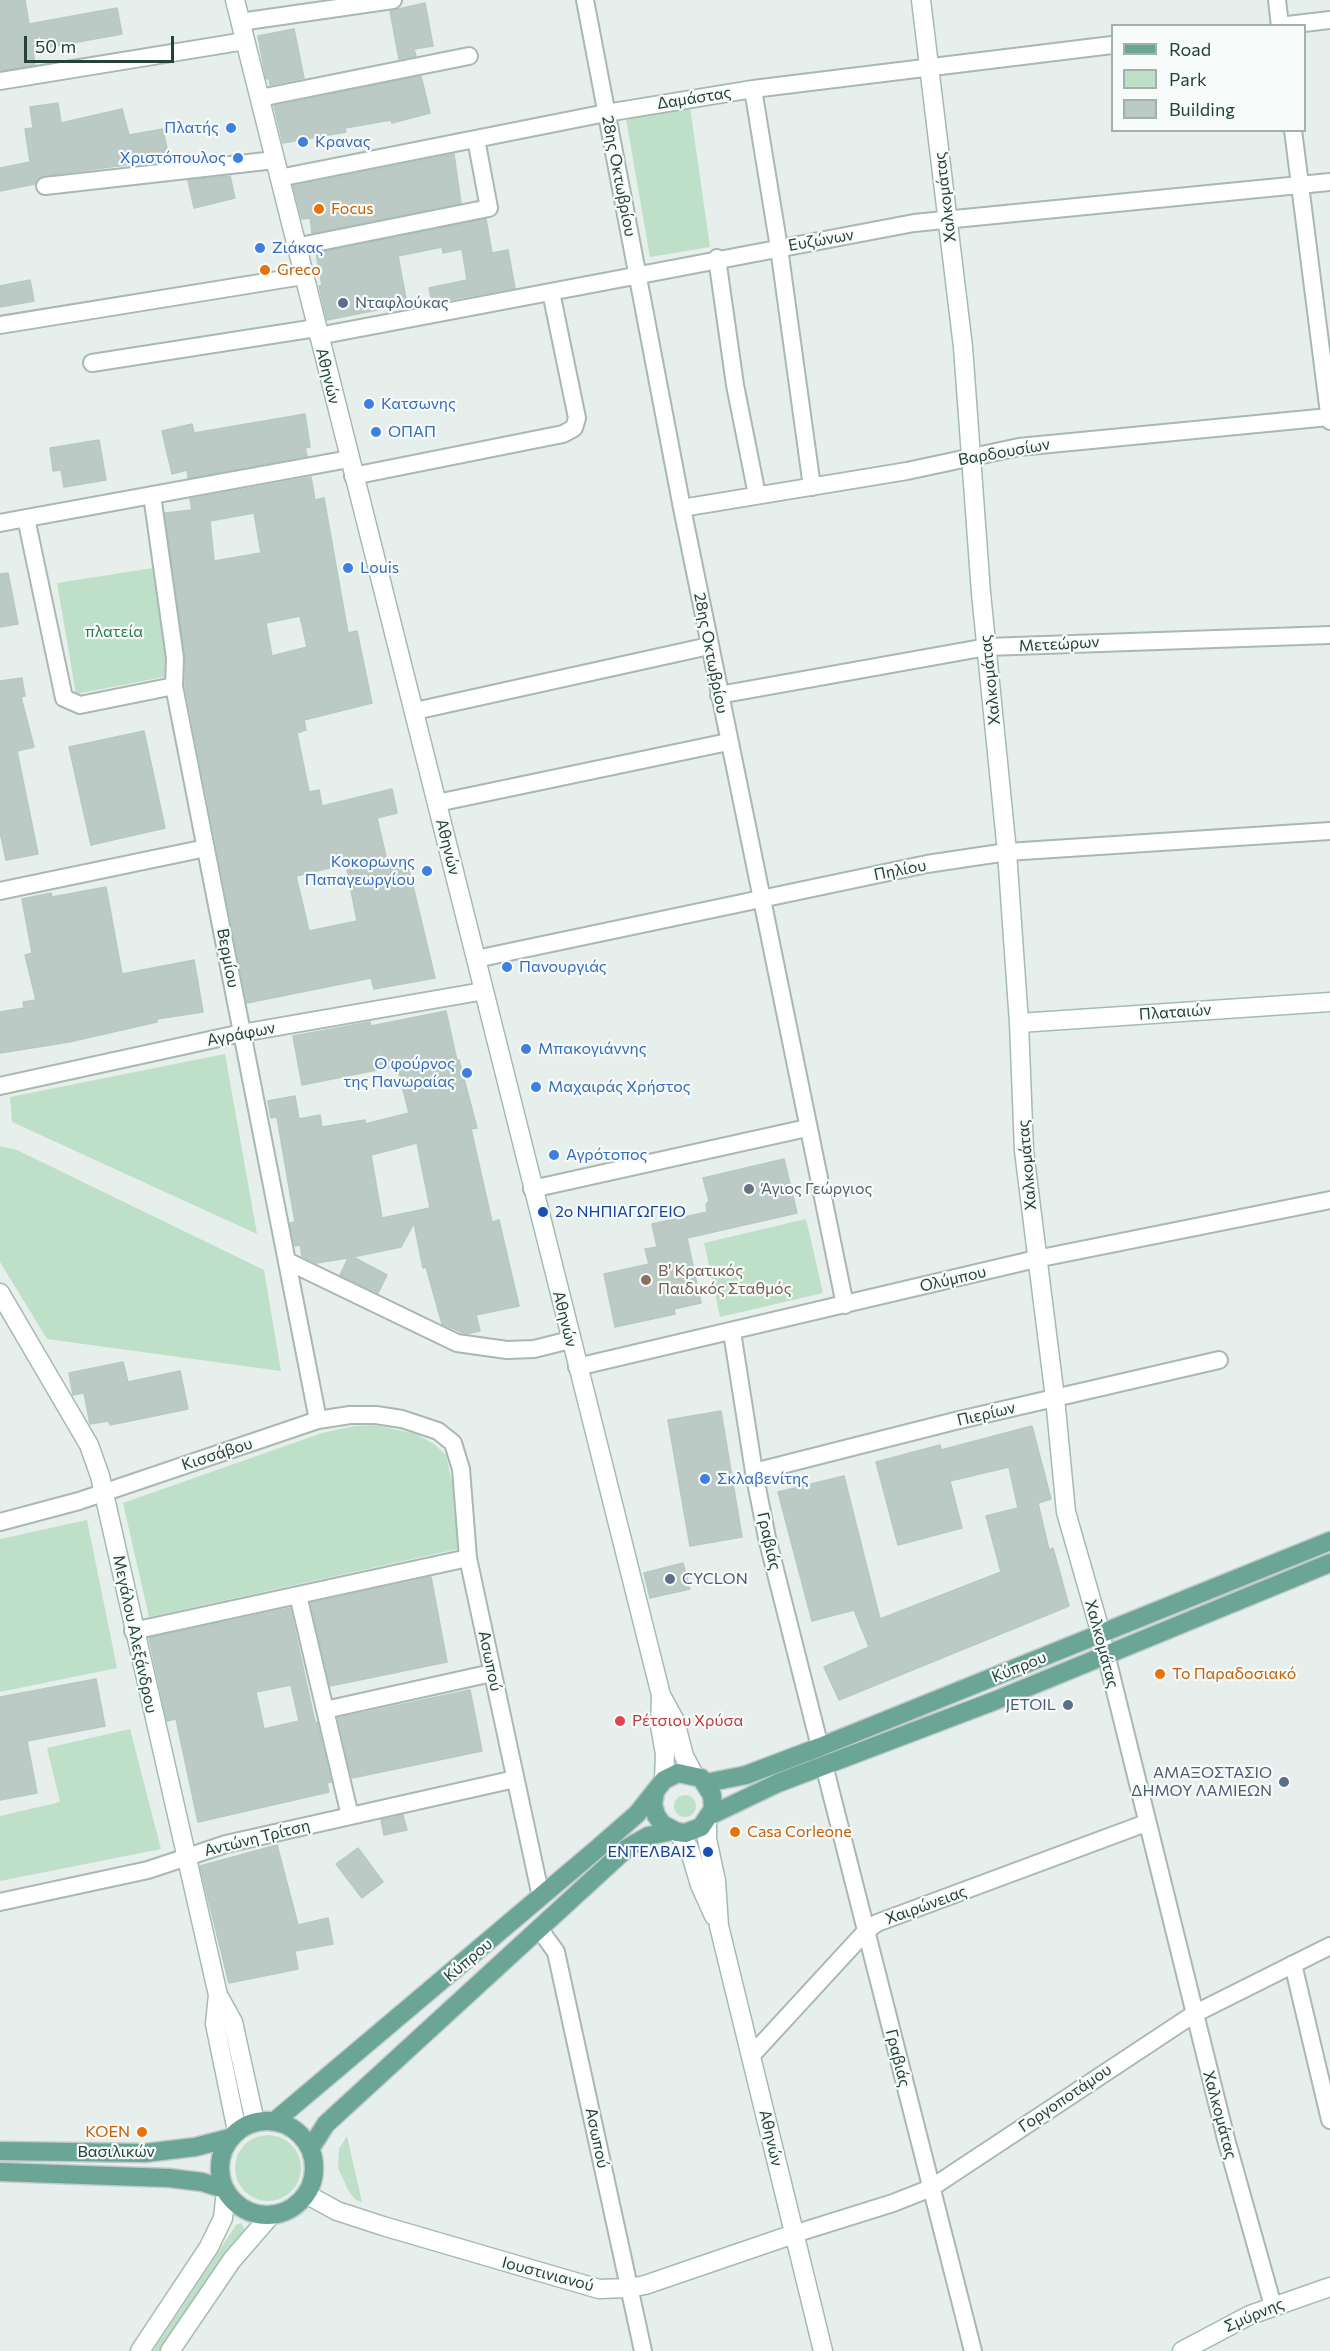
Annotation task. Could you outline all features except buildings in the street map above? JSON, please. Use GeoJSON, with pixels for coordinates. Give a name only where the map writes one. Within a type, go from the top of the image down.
{"type":"FeatureCollection","features":[{"type":"Feature","properties":{"kind":"main road","name":"Κύπρου"},"geometry":{"type":"LineString","coordinates":[[310,2149],[326,2124],[627,1848],[648,1836],[693,1831],[709,1818],[822,1756],[1101,1634],[1330,1541]]}},
{"type":"Feature","properties":{"kind":"main road","name":"Κύπρου"},"geometry":{"type":"LineString","coordinates":[[275,2121],[541,1897],[637,1814],[659,1786],[678,1773],[700,1779],[746,1775],[822,1756],[1106,1655],[1330,1563]]}},
{"type":"Feature","properties":{"kind":"main road"},"geometry":{"type":"LineString","coordinates":[[700,1779],[714,1802],[709,1818]]}},
{"type":"Feature","properties":{"kind":"main road"},"geometry":{"type":"LineString","coordinates":[[659,1786],[653,1804],[656,1815],[674,1832]]}},
{"type":"Feature","properties":{"kind":"main road"},"geometry":{"type":"LineString","coordinates":[[275,2121],[294,2128],[310,2149],[314,2169],[306,2194],[291,2208],[271,2215],[245,2209],[225,2190],[219,2166],[233,2134],[255,2122],[275,2121]]}},
{"type":"Feature","properties":{"kind":"main road","name":"Βασιλικών"},"geometry":{"type":"LineString","coordinates":[[0,2151],[145,2153],[195,2147],[233,2134]]}},
{"type":"Feature","properties":{"kind":"main road","name":"Βασιλικών"},"geometry":{"type":"LineString","coordinates":[[0,2172],[169,2178],[202,2182],[225,2190]]}},
{"type":"Feature","properties":{"kind":"street","name":"Αθηνών"},"geometry":{"type":"LineString","coordinates":[[235,0],[295,247],[415,711],[532,1190],[660,1695],[660,1726],[665,1754],[659,1786]]}},
{"type":"Feature","properties":{"kind":"street"},"geometry":{"type":"LineString","coordinates":[[240,22],[393,0]]}},
{"type":"Feature","properties":{"kind":"street","name":"28ης Οκτωβρίου"},"geometry":{"type":"LineString","coordinates":[[585,0],[728,742],[763,897],[807,1128],[845,1305]]}},
{"type":"Feature","properties":{"kind":"street","name":"Χαλκομάτας"},"geometry":{"type":"LineString","coordinates":[[921,0],[963,347],[987,647],[1007,852],[1019,1023],[1024,1151],[1055,1398],[1066,1512],[1101,1634],[1194,2014],[1273,2306]]}},
{"type":"Feature","properties":{"kind":"street"},"geometry":{"type":"LineString","coordinates":[[1277,0],[1279,24]]}},
{"type":"Feature","properties":{"kind":"street"},"geometry":{"type":"LineString","coordinates":[[1289,24],[1330,20]]}},
{"type":"Feature","properties":{"kind":"street"},"geometry":{"type":"LineString","coordinates":[[0,81],[245,41]]}},
{"type":"Feature","properties":{"kind":"street","name":"Δαμάστας"},"geometry":{"type":"LineString","coordinates":[[279,178],[606,113],[753,89],[1111,45]]}},
{"type":"Feature","properties":{"kind":"street"},"geometry":{"type":"LineString","coordinates":[[260,98],[469,56]]}},
{"type":"Feature","properties":{"kind":"street"},"geometry":{"type":"LineString","coordinates":[[753,89],[779,248],[812,487]]}},
{"type":"Feature","properties":{"kind":"street"},"geometry":{"type":"LineString","coordinates":[[1293,132],[1327,372],[1330,421]]}},
{"type":"Feature","properties":{"kind":"street"},"geometry":{"type":"LineString","coordinates":[[295,247],[489,208],[476,139]]}},
{"type":"Feature","properties":{"kind":"street"},"geometry":{"type":"LineString","coordinates":[[45,186],[275,160]]}},
{"type":"Feature","properties":{"kind":"street","name":"Ευζώνων"},"geometry":{"type":"LineString","coordinates":[[92,363],[317,332],[551,292],[717,258],[947,218],[1101,206],[1330,182]]}},
{"type":"Feature","properties":{"kind":"street"},"geometry":{"type":"LineString","coordinates":[[717,258],[735,386],[757,495]]}},
{"type":"Feature","properties":{"kind":"street"},"geometry":{"type":"LineString","coordinates":[[0,325],[303,276]]}},
{"type":"Feature","properties":{"kind":"street"},"geometry":{"type":"LineString","coordinates":[[0,523],[152,495],[351,468],[563,434],[574,428],[577,418],[551,292]]}},
{"type":"Feature","properties":{"kind":"street","name":"Βαρδουσίων"},"geometry":{"type":"LineString","coordinates":[[682,508],[908,471],[1019,447],[1329,417]]}},
{"type":"Feature","properties":{"kind":"street","name":"Βερμίου"},"geometry":{"type":"LineString","coordinates":[[152,495],[175,658],[174,686],[318,1420]]}},
{"type":"Feature","properties":{"kind":"street"},"geometry":{"type":"LineString","coordinates":[[26,518],[61,692],[70,702],[86,704],[174,686]]}},
{"type":"Feature","properties":{"kind":"street","name":"Μετεώρων"},"geometry":{"type":"LineString","coordinates":[[719,695],[987,647],[1330,634]]}},
{"type":"Feature","properties":{"kind":"street"},"geometry":{"type":"LineString","coordinates":[[415,711],[709,646]]}},
{"type":"Feature","properties":{"kind":"street"},"geometry":{"type":"LineString","coordinates":[[437,803],[728,742]]}},
{"type":"Feature","properties":{"kind":"street","name":"Πηλίου"},"geometry":{"type":"LineString","coordinates":[[476,959],[763,897],[927,864],[1007,852],[1330,831]]}},
{"type":"Feature","properties":{"kind":"street"},"geometry":{"type":"LineString","coordinates":[[0,891],[206,848]]}},
{"type":"Feature","properties":{"kind":"street","name":"Αγράφων"},"geometry":{"type":"LineString","coordinates":[[0,1086],[242,1033],[484,991]]}},
{"type":"Feature","properties":{"kind":"street","name":"Πλαταιών"},"geometry":{"type":"LineString","coordinates":[[1019,1023],[1330,1002]]}},
{"type":"Feature","properties":{"kind":"street"},"geometry":{"type":"LineString","coordinates":[[532,1190],[807,1128]]}},
{"type":"Feature","properties":{"kind":"street","name":"Ολύμπου"},"geometry":{"type":"LineString","coordinates":[[577,1367],[1036,1259],[1330,1200]]}},
{"type":"Feature","properties":{"kind":"street"},"geometry":{"type":"LineString","coordinates":[[287,1261],[458,1343],[507,1350],[534,1349],[570,1340]]}},
{"type":"Feature","properties":{"kind":"street","name":"Μεγάλου Αλεξάνδρου"},"geometry":{"type":"LineString","coordinates":[[0,1293],[89,1444],[104,1492],[133,1631],[218,1995],[233,2022],[255,2122]]}},
{"type":"Feature","properties":{"kind":"street","name":"Γραβιάς"},"geometry":{"type":"LineString","coordinates":[[732,1332],[767,1538],[973,2351]]}},
{"type":"Feature","properties":{"kind":"street","name":"Πιερίων"},"geometry":{"type":"LineString","coordinates":[[754,1472],[1219,1360]]}},
{"type":"Feature","properties":{"kind":"street","name":"Κισσάβου"},"geometry":{"type":"LineString","coordinates":[[0,1522],[104,1492],[318,1420],[350,1415],[376,1415],[410,1421],[438,1431]]}},
{"type":"Feature","properties":{"kind":"street","name":"Ασωπού"},"geometry":{"type":"LineString","coordinates":[[438,1431],[457,1451],[464,1488],[468,1558],[541,1897]]}},
{"type":"Feature","properties":{"kind":"street"},"geometry":{"type":"LineString","coordinates":[[133,1631],[468,1558]]}},
{"type":"Feature","properties":{"kind":"street"},"geometry":{"type":"LineString","coordinates":[[298,1595],[350,1816]]}},
{"type":"Feature","properties":{"kind":"street"},"geometry":{"type":"LineString","coordinates":[[325,1710],[492,1673]]}},
{"type":"Feature","properties":{"kind":"street","name":"Αθηνών"},"geometry":{"type":"LineString","coordinates":[[660,1695],[675,1721],[684,1756],[700,1779]]}},
{"type":"Feature","properties":{"kind":"street","name":"Αντώνη Τρίτση"},"geometry":{"type":"LineString","coordinates":[[0,1902],[148,1870],[225,1844],[515,1779]]}},
{"type":"Feature","properties":{"kind":"street","name":"Αθηνών"},"geometry":{"type":"LineString","coordinates":[[709,1818],[707,1839],[716,1881],[719,1926],[823,2351]]}},
{"type":"Feature","properties":{"kind":"street","name":"Χαιρώνειας"},"geometry":{"type":"LineString","coordinates":[[751,2056],[866,1931],[877,1923],[1146,1823]]}},
{"type":"Feature","properties":{"kind":"street","name":"Αθηνών"},"geometry":{"type":"LineString","coordinates":[[674,1832],[689,1848],[700,1885],[719,1926]]}},
{"type":"Feature","properties":{"kind":"street","name":"Ασωπού"},"geometry":{"type":"LineString","coordinates":[[540,1930],[556,1952],[643,2351]]}},
{"type":"Feature","properties":{"kind":"street","name":"Γοργοποτάμου"},"geometry":{"type":"LineString","coordinates":[[794,2234],[893,2203],[931,2188],[1194,2014],[1330,1946]]}},
{"type":"Feature","properties":{"kind":"street"},"geometry":{"type":"LineString","coordinates":[[1293,1964],[1330,2120]]}},
{"type":"Feature","properties":{"kind":"street","name":"Μεγάλου Αλεξάνδρου"},"geometry":{"type":"LineString","coordinates":[[218,1995],[215,2024],[233,2134]]}},
{"type":"Feature","properties":{"kind":"street"},"geometry":{"type":"LineString","coordinates":[[140,2351],[214,2237],[226,2209],[225,2190]]}},
{"type":"Feature","properties":{"kind":"street","name":"Ιουστινιανού"},"geometry":{"type":"LineString","coordinates":[[306,2194],[337,2211],[383,2226],[599,2289],[629,2289],[794,2234]]}},
{"type":"Feature","properties":{"kind":"street"},"geometry":{"type":"LineString","coordinates":[[170,2351],[232,2260],[271,2215]]}},
{"type":"Feature","properties":{"kind":"street","name":"Σμύρνης"},"geometry":{"type":"LineString","coordinates":[[1182,2351],[1230,2324],[1273,2306],[1330,2287]]}},
{"type":"Feature","properties":{"kind":"green space"},"geometry":{"type":"Polygon","coordinates":[[[690,107],[710,247],[650,257],[626,119],[690,107]]]}},
{"type":"Feature","properties":{"kind":"green space","name":"πλατεία"},"geometry":{"type":"Polygon","coordinates":[[[153,568],[169,676],[76,694],[57,583],[153,568]]]}},
{"type":"Feature","properties":{"kind":"green space"},"geometry":{"type":"Polygon","coordinates":[[[225,1054],[257,1234],[12,1122],[10,1097],[225,1054]]]}},
{"type":"Feature","properties":{"kind":"green space"},"geometry":{"type":"Polygon","coordinates":[[[0,1146],[17,1150],[264,1270],[281,1371],[47,1339],[0,1262],[0,1146]]]}},
{"type":"Feature","properties":{"kind":"green space"},"geometry":{"type":"Polygon","coordinates":[[[806,1219],[823,1293],[720,1317],[704,1243],[806,1219]]]}},
{"type":"Feature","properties":{"kind":"green space"},"geometry":{"type":"Polygon","coordinates":[[[375,1425],[416,1434],[434,1444],[446,1455],[455,1494],[458,1549],[149,1617],[123,1503],[322,1433],[354,1426],[375,1425]]]}},
{"type":"Feature","properties":{"kind":"green space"},"geometry":{"type":"Polygon","coordinates":[[[87,1520],[117,1668],[0,1692],[0,1539],[87,1520]]]}},
{"type":"Feature","properties":{"kind":"green space"},"geometry":{"type":"Polygon","coordinates":[[[130,1729],[161,1849],[0,1881],[0,1816],[60,1802],[47,1748],[130,1729]]]}},
{"type":"Feature","properties":{"kind":"green space"},"geometry":{"type":"Polygon","coordinates":[[[685,1795],[693,1798],[696,1806],[693,1814],[685,1817],[677,1814],[674,1806],[677,1798],[685,1795]]]}},
{"type":"Feature","properties":{"kind":"green space"},"geometry":{"type":"Polygon","coordinates":[[[261,2135],[275,2135],[287,2140],[296,2149],[301,2168],[299,2181],[292,2192],[275,2201],[261,2201],[249,2196],[240,2187],[235,2175],[235,2161],[240,2149],[249,2140],[261,2135]]]}},
{"type":"Feature","properties":{"kind":"green space"},"geometry":{"type":"Polygon","coordinates":[[[347,2136],[362,2202],[356,2200],[349,2192],[338,2168],[339,2149],[347,2136]]]}},
{"type":"Feature","properties":{"kind":"green space"},"geometry":{"type":"Polygon","coordinates":[[[241,2223],[246,2231],[161,2351],[153,2351],[236,2225],[241,2223]]]}},
{"type":"Feature","properties":{"kind":"place","name":"Πλατής"},"geometry":{"type":"Point","coordinates":[231,128]}},
{"type":"Feature","properties":{"kind":"place","name":"Κρανας"},"geometry":{"type":"Point","coordinates":[303,142]}},
{"type":"Feature","properties":{"kind":"place","name":"Χριστόπουλος"},"geometry":{"type":"Point","coordinates":[238,158]}},
{"type":"Feature","properties":{"kind":"place","name":"Focus"},"geometry":{"type":"Point","coordinates":[319,209]}},
{"type":"Feature","properties":{"kind":"place","name":"Ζιάκας"},"geometry":{"type":"Point","coordinates":[260,248]}},
{"type":"Feature","properties":{"kind":"place","name":"Greco"},"geometry":{"type":"Point","coordinates":[265,270]}},
{"type":"Feature","properties":{"kind":"place","name":"Νταφλούκας"},"geometry":{"type":"Point","coordinates":[343,303]}},
{"type":"Feature","properties":{"kind":"place","name":"Κατσωνης"},"geometry":{"type":"Point","coordinates":[369,404]}},
{"type":"Feature","properties":{"kind":"place","name":"ΟΠΑΠ"},"geometry":{"type":"Point","coordinates":[376,432]}},
{"type":"Feature","properties":{"kind":"place","name":"Louis"},"geometry":{"type":"Point","coordinates":[348,568]}},
{"type":"Feature","properties":{"kind":"place","name":"Κοκορωνης Παπαγεωργίου"},"geometry":{"type":"Point","coordinates":[427,871]}},
{"type":"Feature","properties":{"kind":"place","name":"Πανουργιάς"},"geometry":{"type":"Point","coordinates":[507,967]}},
{"type":"Feature","properties":{"kind":"place","name":"Μπακογιάννης"},"geometry":{"type":"Point","coordinates":[526,1049]}},
{"type":"Feature","properties":{"kind":"place","name":"Ο φούρνος της Πανωραίας"},"geometry":{"type":"Point","coordinates":[467,1073]}},
{"type":"Feature","properties":{"kind":"place","name":"Μαχαιράς Χρήστος"},"geometry":{"type":"Point","coordinates":[536,1087]}},
{"type":"Feature","properties":{"kind":"place","name":"Αγρότοπος"},"geometry":{"type":"Point","coordinates":[554,1155]}},
{"type":"Feature","properties":{"kind":"place","name":"Άγιος Γεώργιος"},"geometry":{"type":"Point","coordinates":[749,1189]}},
{"type":"Feature","properties":{"kind":"place","name":"2ο ΝΗΠΙΑΓΩΓΕΙΟ"},"geometry":{"type":"Point","coordinates":[543,1212]}},
{"type":"Feature","properties":{"kind":"place","name":"B' Κρατικός Παιδικός Σταθμός"},"geometry":{"type":"Point","coordinates":[646,1280]}},
{"type":"Feature","properties":{"kind":"place","name":"Σκλαβενίτης"},"geometry":{"type":"Point","coordinates":[705,1479]}},
{"type":"Feature","properties":{"kind":"place","name":"CYCLON"},"geometry":{"type":"Point","coordinates":[670,1579]}},
{"type":"Feature","properties":{"kind":"place","name":"Το Παραδοσιακό"},"geometry":{"type":"Point","coordinates":[1160,1674]}},
{"type":"Feature","properties":{"kind":"place","name":"JETOIL"},"geometry":{"type":"Point","coordinates":[1068,1705]}},
{"type":"Feature","properties":{"kind":"place","name":"Ρέτσιου Χρύσα"},"geometry":{"type":"Point","coordinates":[620,1721]}},
{"type":"Feature","properties":{"kind":"place","name":"ΑΜΑΞΟΣΤΑΣΙΟ ΔΗΜΟΥ ΛΑΜΙΕΩΝ"},"geometry":{"type":"Point","coordinates":[1284,1782]}},
{"type":"Feature","properties":{"kind":"place","name":"Casa Corleone"},"geometry":{"type":"Point","coordinates":[735,1832]}},
{"type":"Feature","properties":{"kind":"place","name":"ΕΝΤΕΛΒΑΙΣ"},"geometry":{"type":"Point","coordinates":[708,1852]}},
{"type":"Feature","properties":{"kind":"place","name":"KOEN"},"geometry":{"type":"Point","coordinates":[142,2132]}}]}
